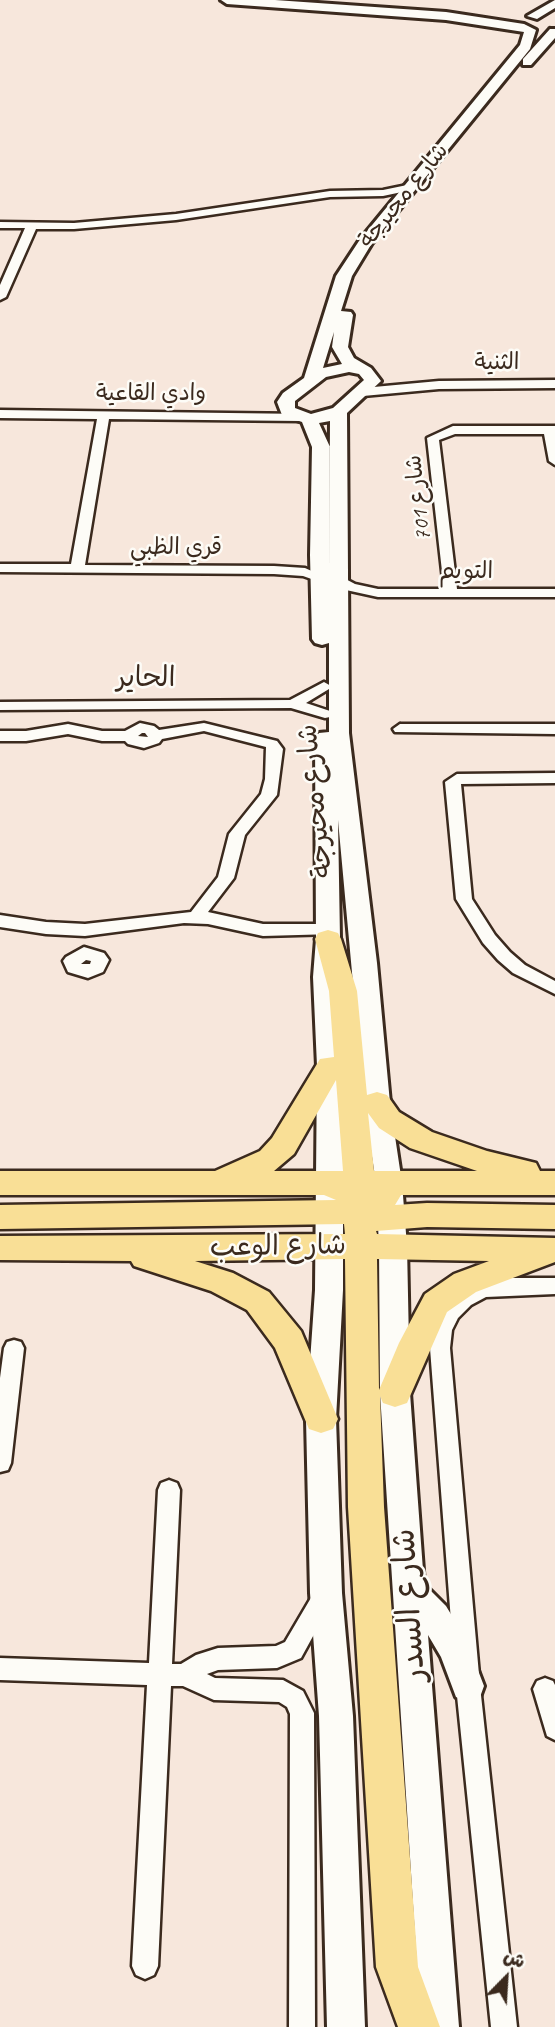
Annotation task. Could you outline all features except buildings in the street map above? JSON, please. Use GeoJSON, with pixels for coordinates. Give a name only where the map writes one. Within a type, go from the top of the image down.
{"type":"FeatureCollection","features":[{"type":"Feature","properties":{"kind":"main road"},"geometry":{"type":"LineString","coordinates":[[328,935],[343,991],[366,1215],[360,1292],[366,1507],[397,1967],[419,2027]]}},
{"type":"Feature","properties":{"kind":"main road"},"geometry":{"type":"LineString","coordinates":[[185,1183],[235,1175],[271,1159],[291,1136],[330,1066]]}},
{"type":"Feature","properties":{"kind":"main road"},"geometry":{"type":"LineString","coordinates":[[377,1103],[390,1120],[427,1143],[493,1165],[555,1175]]}},
{"type":"Feature","properties":{"kind":"main road"},"geometry":{"type":"LineString","coordinates":[[0,1182],[327,1183],[350,1194],[366,1215]]}},
{"type":"Feature","properties":{"kind":"main road","name":"شارع الوعب"},"geometry":{"type":"LineString","coordinates":[[0,1248],[122,1250],[328,1246],[366,1215],[555,1183]]}},
{"type":"Feature","properties":{"kind":"main road","name":"شارع الوعب"},"geometry":{"type":"LineString","coordinates":[[366,1215],[554,1250]]}},
{"type":"Feature","properties":{"kind":"main road"},"geometry":{"type":"LineString","coordinates":[[0,1217],[555,1217]]}},
{"type":"Feature","properties":{"kind":"main road"},"geometry":{"type":"LineString","coordinates":[[122,1250],[222,1282],[258,1301],[289,1341],[321,1419]]}},
{"type":"Feature","properties":{"kind":"main road"},"geometry":{"type":"LineString","coordinates":[[395,1393],[415,1343],[436,1303],[465,1283],[554,1250]]}},
{"type":"Feature","properties":{"kind":"street"},"geometry":{"type":"LineString","coordinates":[[227,0],[529,23],[555,3]]}},
{"type":"Feature","properties":{"kind":"street"},"geometry":{"type":"LineString","coordinates":[[300,0],[555,27]]}},
{"type":"Feature","properties":{"kind":"street","name":"شارع محيرجة"},"geometry":{"type":"LineString","coordinates":[[386,241],[409,197],[526,46],[529,23]]}},
{"type":"Feature","properties":{"kind":"street","name":"شارع محيرجة"},"geometry":{"type":"LineString","coordinates":[[311,381],[344,276],[366,241],[409,197],[555,27]]}},
{"type":"Feature","properties":{"kind":"street"},"geometry":{"type":"LineString","coordinates":[[368,193],[409,197]]}},
{"type":"Feature","properties":{"kind":"street"},"geometry":{"type":"LineString","coordinates":[[0,225],[74,226],[176,216],[330,194],[368,193],[409,197]]}},
{"type":"Feature","properties":{"kind":"street"},"geometry":{"type":"LineString","coordinates":[[0,297],[32,225]]}},
{"type":"Feature","properties":{"kind":"street","name":"شارع محيرجة"},"geometry":{"type":"LineString","coordinates":[[362,370],[345,356],[340,343],[352,294],[370,263]]}},
{"type":"Feature","properties":{"kind":"street"},"geometry":{"type":"LineString","coordinates":[[289,397],[328,369],[362,370],[373,381],[339,412],[327,417],[305,418]]}},
{"type":"Feature","properties":{"kind":"street","name":"الثنية"},"geometry":{"type":"LineString","coordinates":[[362,370],[400,381],[439,385]]}},
{"type":"Feature","properties":{"kind":"street","name":"الثنية"},"geometry":{"type":"LineString","coordinates":[[363,392],[439,385],[555,384]]}},
{"type":"Feature","properties":{"kind":"street","name":"شارع محيرجة"},"geometry":{"type":"LineString","coordinates":[[289,397],[285,402],[288,411],[305,418],[321,447],[319,555],[329,578],[338,612],[339,733],[365,963],[377,1103],[366,1215]]}},
{"type":"Feature","properties":{"kind":"street","name":"وادي القاعية"},"geometry":{"type":"LineString","coordinates":[[0,412],[238,410],[271,404],[289,397]]}},
{"type":"Feature","properties":{"kind":"street","name":"وادي القاعية"},"geometry":{"type":"LineString","coordinates":[[0,412],[305,418]]}},
{"type":"Feature","properties":{"kind":"street","name":"شارع محيرجة"},"geometry":{"type":"LineString","coordinates":[[327,1183],[330,1066],[325,977],[328,935],[324,686],[339,412]]}},
{"type":"Feature","properties":{"kind":"street"},"geometry":{"type":"LineString","coordinates":[[77,569],[104,415]]}},
{"type":"Feature","properties":{"kind":"street","name":"شارع 701"},"geometry":{"type":"LineString","coordinates":[[451,593],[433,438],[453,430],[552,430]]}},
{"type":"Feature","properties":{"kind":"street"},"geometry":{"type":"LineString","coordinates":[[552,430],[555,461]]}},
{"type":"Feature","properties":{"kind":"street","name":"قري الظبي"},"geometry":{"type":"LineString","coordinates":[[274,570],[310,561],[319,555]]}},
{"type":"Feature","properties":{"kind":"street","name":"قري الظبي"},"geometry":{"type":"LineString","coordinates":[[0,568],[274,570],[305,572],[329,578]]}},
{"type":"Feature","properties":{"kind":"street","name":"التويم"},"geometry":{"type":"LineString","coordinates":[[329,578],[357,589],[378,593],[555,593]]}},
{"type":"Feature","properties":{"kind":"street","name":"التويم"},"geometry":{"type":"LineString","coordinates":[[338,612],[352,599],[378,593]]}},
{"type":"Feature","properties":{"kind":"street","name":"الحاير"},"geometry":{"type":"LineString","coordinates":[[292,704],[313,695],[324,686]]}},
{"type":"Feature","properties":{"kind":"street","name":"الحاير"},"geometry":{"type":"LineString","coordinates":[[0,706],[292,704],[326,714]]}},
{"type":"Feature","properties":{"kind":"street"},"geometry":{"type":"LineString","coordinates":[[0,736],[26,736],[68,729],[102,736],[130,736],[133,741],[144,743],[151,741],[156,735],[204,727],[272,744],[275,749],[274,779],[269,795],[237,834],[226,878],[196,917]]}},
{"type":"Feature","properties":{"kind":"street"},"geometry":{"type":"LineString","coordinates":[[400,729],[555,729]]}},
{"type":"Feature","properties":{"kind":"street"},"geometry":{"type":"LineString","coordinates":[[555,778],[457,779],[453,782],[464,899],[489,939],[504,956],[519,970],[555,988]]}},
{"type":"Feature","properties":{"kind":"street"},"geometry":{"type":"LineString","coordinates":[[0,921],[46,928],[98,929],[196,917],[263,930],[328,935]]}},
{"type":"Feature","properties":{"kind":"street"},"geometry":{"type":"LineString","coordinates":[[89,953],[98,929]]}},
{"type":"Feature","properties":{"kind":"street","name":"شارع السدر"},"geometry":{"type":"LineString","coordinates":[[366,1215],[395,1393],[440,2027]]}},
{"type":"Feature","properties":{"kind":"street"},"geometry":{"type":"LineString","coordinates":[[328,1246],[321,1419],[326,1593],[336,1716],[342,2017]]}},
{"type":"Feature","properties":{"kind":"street","name":"شارع السدر"},"geometry":{"type":"LineString","coordinates":[[504,2027],[468,1686],[440,1348],[442,1330],[454,1309],[464,1299],[482,1289],[555,1286]]}},
{"type":"Feature","properties":{"kind":"street"},"geometry":{"type":"LineString","coordinates":[[0,1463],[14,1348]]}},
{"type":"Feature","properties":{"kind":"street"},"geometry":{"type":"LineString","coordinates":[[145,1966],[172,1674],[169,1490]]}},
{"type":"Feature","properties":{"kind":"street"},"geometry":{"type":"LineString","coordinates":[[408,1589],[435,1617],[456,1650],[468,1686]]}},
{"type":"Feature","properties":{"kind":"street"},"geometry":{"type":"LineString","coordinates":[[172,1674],[218,1658],[276,1657],[293,1650],[326,1593]]}},
{"type":"Feature","properties":{"kind":"street"},"geometry":{"type":"LineString","coordinates":[[0,1669],[172,1674],[214,1689],[283,1691],[295,1699],[302,1713],[302,2027]]}},
{"type":"Feature","properties":{"kind":"street"},"geometry":{"type":"LineString","coordinates":[[545,1689],[555,1728]]}}]}
